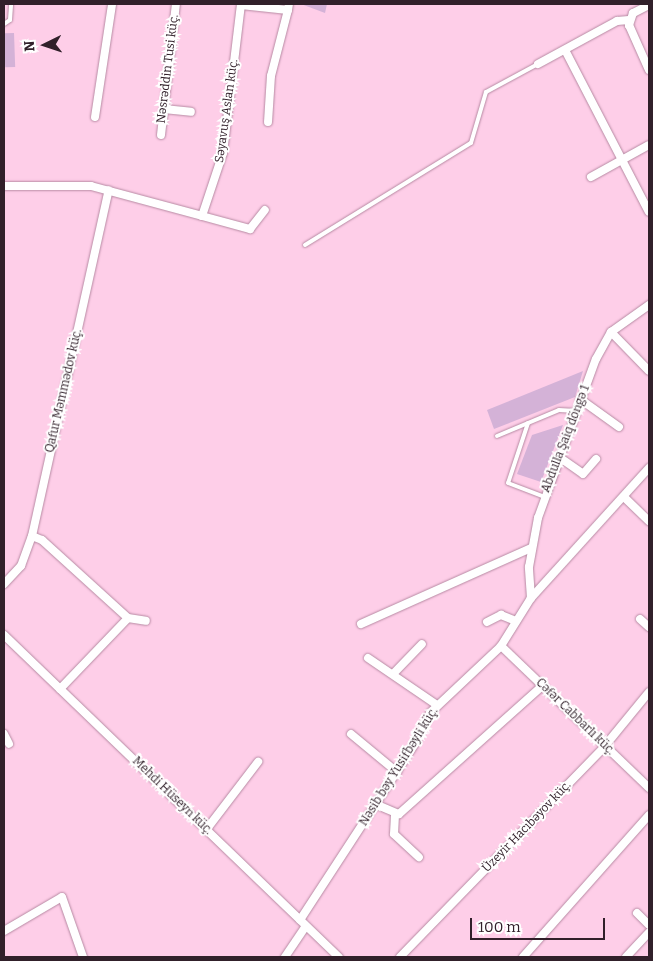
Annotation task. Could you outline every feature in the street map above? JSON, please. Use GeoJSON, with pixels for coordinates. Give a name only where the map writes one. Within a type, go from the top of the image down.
{"type":"FeatureCollection","features":[{"type":"Feature","properties":{"kind":"street"},"geometry":{"type":"LineString","coordinates":[[95,117],[112,4]]}},
{"type":"Feature","properties":{"kind":"street","name":"Nəsrəddin Tusi küç."},"geometry":{"type":"LineString","coordinates":[[160,135],[176,4]]}},
{"type":"Feature","properties":{"kind":"street","name":"Səyavuş Aslan küç."},"geometry":{"type":"LineString","coordinates":[[202,216],[222,161],[238,4],[288,7]]}},
{"type":"Feature","properties":{"kind":"street"},"geometry":{"type":"LineString","coordinates":[[538,64],[617,21],[629,20],[649,4]]}},
{"type":"Feature","properties":{"kind":"street"},"geometry":{"type":"LineString","coordinates":[[268,122],[270,76],[288,7]]}},
{"type":"Feature","properties":{"kind":"street"},"geometry":{"type":"LineString","coordinates":[[629,20],[649,70]]}},
{"type":"Feature","properties":{"kind":"street"},"geometry":{"type":"LineString","coordinates":[[565,50],[649,212]]}},
{"type":"Feature","properties":{"kind":"street"},"geometry":{"type":"LineString","coordinates":[[164,109],[191,112]]}},
{"type":"Feature","properties":{"kind":"street"},"geometry":{"type":"LineString","coordinates":[[592,177],[649,145]]}},
{"type":"Feature","properties":{"kind":"street"},"geometry":{"type":"LineString","coordinates":[[4,186],[62,184],[110,190],[250,229],[265,210]]}},
{"type":"Feature","properties":{"kind":"street","name":"Qafur Məmmədov küç."},"geometry":{"type":"LineString","coordinates":[[4,584],[22,566],[32,536],[110,190]]}},
{"type":"Feature","properties":{"kind":"street","name":"Abdulla Şaiq döngə 1"},"geometry":{"type":"LineString","coordinates":[[531,598],[531,548],[544,497],[580,400],[611,332],[649,304]]}},
{"type":"Feature","properties":{"kind":"street"},"geometry":{"type":"LineString","coordinates":[[611,332],[649,371]]}},
{"type":"Feature","properties":{"kind":"street"},"geometry":{"type":"LineString","coordinates":[[580,400],[619,427]]}},
{"type":"Feature","properties":{"kind":"street"},"geometry":{"type":"LineString","coordinates":[[559,457],[583,474],[596,459]]}},
{"type":"Feature","properties":{"kind":"street","name":"Nəsib bəy Yusifbəyli küç."},"geometry":{"type":"LineString","coordinates":[[285,957],[303,923],[437,705],[501,646],[531,598],[649,468]]}},
{"type":"Feature","properties":{"kind":"street"},"geometry":{"type":"LineString","coordinates":[[624,497],[649,521]]}},
{"type":"Feature","properties":{"kind":"street"},"geometry":{"type":"LineString","coordinates":[[32,536],[42,540],[128,618],[146,622]]}},
{"type":"Feature","properties":{"kind":"street"},"geometry":{"type":"LineString","coordinates":[[361,624],[531,548]]}},
{"type":"Feature","properties":{"kind":"street"},"geometry":{"type":"LineString","coordinates":[[487,622],[505,615],[516,621]]}},
{"type":"Feature","properties":{"kind":"street"},"geometry":{"type":"LineString","coordinates":[[60,689],[128,618]]}},
{"type":"Feature","properties":{"kind":"street"},"geometry":{"type":"LineString","coordinates":[[640,619],[649,628]]}},
{"type":"Feature","properties":{"kind":"street","name":"Mehdi Hüseyn küç."},"geometry":{"type":"LineString","coordinates":[[4,636],[339,957]]}},
{"type":"Feature","properties":{"kind":"street"},"geometry":{"type":"LineString","coordinates":[[394,674],[422,644]]}},
{"type":"Feature","properties":{"kind":"street","name":"Cəfər Cabbarlı küç."},"geometry":{"type":"LineString","coordinates":[[501,646],[649,788]]}},
{"type":"Feature","properties":{"kind":"street"},"geometry":{"type":"LineString","coordinates":[[368,658],[437,705]]}},
{"type":"Feature","properties":{"kind":"street"},"geometry":{"type":"LineString","coordinates":[[419,857],[394,834],[395,815],[542,686]]}},
{"type":"Feature","properties":{"kind":"street","name":"Üzeyir Hacıbəyov küç."},"geometry":{"type":"LineString","coordinates":[[400,957],[604,746],[649,692]]}},
{"type":"Feature","properties":{"kind":"street"},"geometry":{"type":"LineString","coordinates":[[4,734],[9,744]]}},
{"type":"Feature","properties":{"kind":"street"},"geometry":{"type":"LineString","coordinates":[[351,734],[397,772]]}},
{"type":"Feature","properties":{"kind":"street"},"geometry":{"type":"LineString","coordinates":[[206,830],[258,762]]}},
{"type":"Feature","properties":{"kind":"street"},"geometry":{"type":"LineString","coordinates":[[375,804],[395,815]]}},
{"type":"Feature","properties":{"kind":"street"},"geometry":{"type":"LineString","coordinates":[[523,957],[649,815]]}},
{"type":"Feature","properties":{"kind":"street"},"geometry":{"type":"LineString","coordinates":[[4,931],[58,897],[65,900],[83,957]]}},
{"type":"Feature","properties":{"kind":"street"},"geometry":{"type":"LineString","coordinates":[[637,913],[649,925]]}},
{"type":"Feature","properties":{"kind":"street"},"geometry":{"type":"LineString","coordinates":[[626,957],[649,932]]}},
{"type":"Feature","properties":{"kind":"lane"},"geometry":{"type":"LineString","coordinates":[[4,24],[10,20],[11,4]]}},
{"type":"Feature","properties":{"kind":"lane"},"geometry":{"type":"LineString","coordinates":[[305,245],[471,143],[486,92],[538,64]]}},
{"type":"Feature","properties":{"kind":"lane"},"geometry":{"type":"LineString","coordinates":[[497,436],[558,410],[576,411]]}},
{"type":"Feature","properties":{"kind":"lane"},"geometry":{"type":"LineString","coordinates":[[528,423],[508,483],[544,497]]}},
{"type":"Feature","properties":{"kind":"building"},"geometry":{"type":"Polygon","coordinates":[[[301,4],[327,4],[325,13],[301,4]]]}},
{"type":"Feature","properties":{"kind":"building"},"geometry":{"type":"Polygon","coordinates":[[[4,33],[14,33],[15,67],[5,67],[4,33]]]}},
{"type":"Feature","properties":{"kind":"building"},"geometry":{"type":"Polygon","coordinates":[[[583,371],[575,397],[494,429],[487,410],[583,371]]]}},
{"type":"Feature","properties":{"kind":"building"},"geometry":{"type":"Polygon","coordinates":[[[563,425],[541,482],[517,474],[532,435],[563,425]]]}}]}
